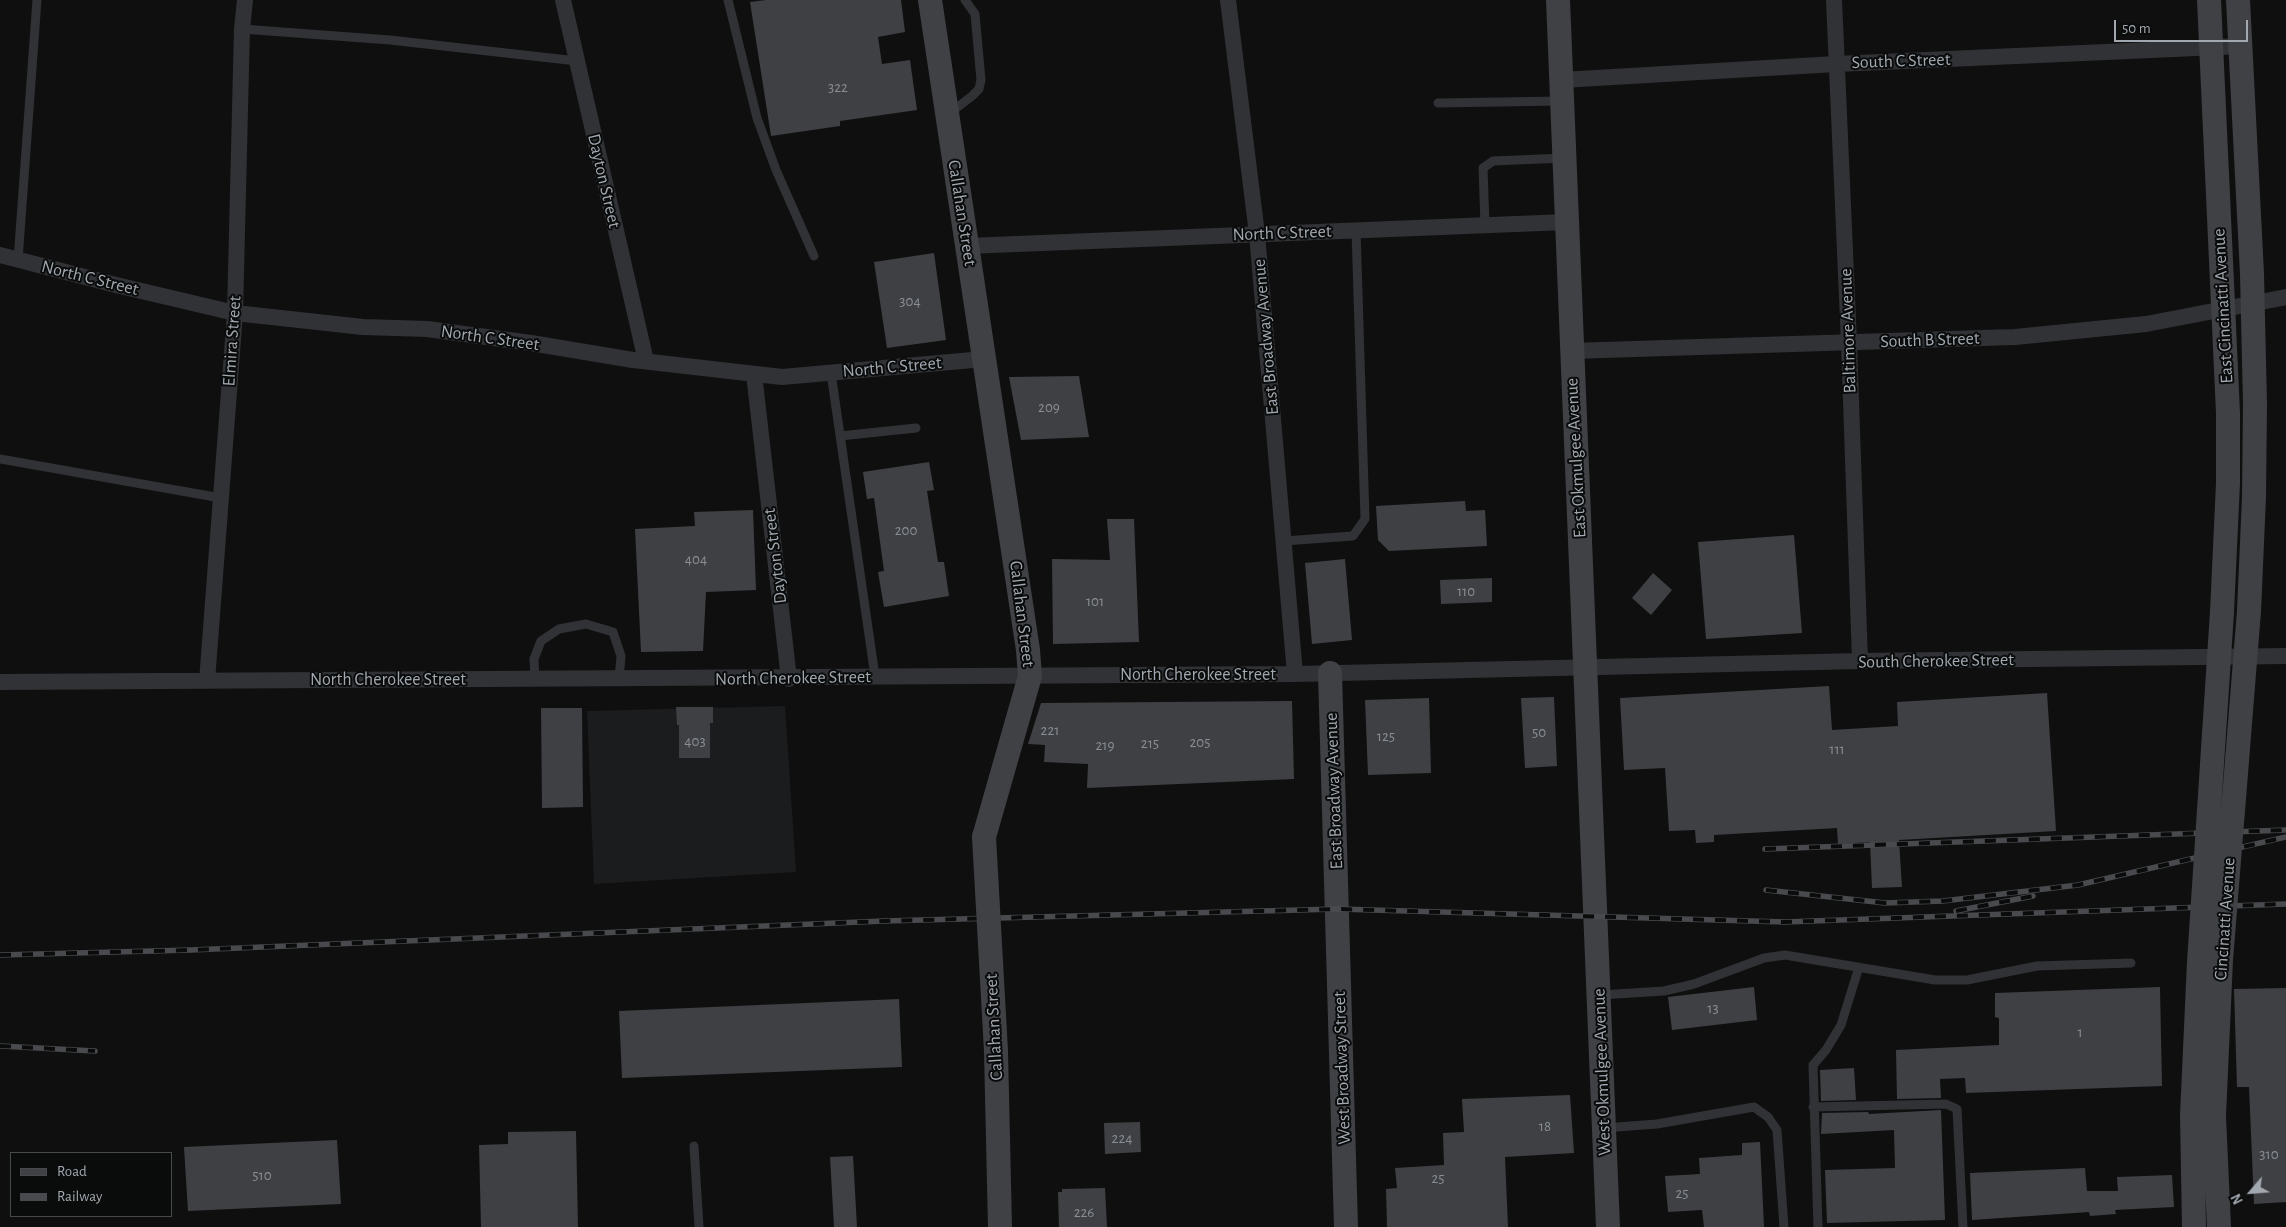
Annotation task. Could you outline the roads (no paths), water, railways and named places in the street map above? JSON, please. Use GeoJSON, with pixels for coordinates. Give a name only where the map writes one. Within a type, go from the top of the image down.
{"type":"FeatureCollection","features":[{"type":"Feature","properties":{"kind":"street","name":"Elmira Street"},"geometry":{"type":"LineString","coordinates":[[207,680],[235,313],[242,29],[245,0]]}},
{"type":"Feature","properties":{"kind":"street","name":"Dayton Street"},"geometry":{"type":"LineString","coordinates":[[563,0],[646,361]]}},
{"type":"Feature","properties":{"kind":"street","name":"Callahan Street"},"geometry":{"type":"LineString","coordinates":[[930,0],[1028,647],[1030,676],[984,838],[996,1051],[1000,1227]]}},
{"type":"Feature","properties":{"kind":"street","name":"East Broadway Avenue"},"geometry":{"type":"LineString","coordinates":[[1228,0],[1257,234],[1295,674]]}},
{"type":"Feature","properties":{"kind":"street","name":"East Okmulgee Avenue"},"geometry":{"type":"LineString","coordinates":[[1558,0],[1596,916]]}},
{"type":"Feature","properties":{"kind":"street","name":"Baltimore Avenue"},"geometry":{"type":"LineString","coordinates":[[1834,0],[1849,343],[1860,662]]}},
{"type":"Feature","properties":{"kind":"street","name":"East Cincinatti Avenue"},"geometry":{"type":"LineString","coordinates":[[2208,0],[2228,423],[2228,483],[2222,612]]}},
{"type":"Feature","properties":{"kind":"street","name":"East Cincinatti Avenue"},"geometry":{"type":"LineString","coordinates":[[2238,0],[2252,304],[2255,451],[2249,611]]}},
{"type":"Feature","properties":{"kind":"street","name":"South C Street"},"geometry":{"type":"LineString","coordinates":[[1563,90],[1836,64],[2241,46]]}},
{"type":"Feature","properties":{"kind":"street","name":"North C Street"},"geometry":{"type":"LineString","coordinates":[[967,246],[1566,222]]}},
{"type":"Feature","properties":{"kind":"street","name":"North C Street"},"geometry":{"type":"LineString","coordinates":[[0,255],[235,313],[363,327],[427,329],[531,342],[646,361],[782,378],[984,359]]}},
{"type":"Feature","properties":{"kind":"street","name":"South B Street"},"geometry":{"type":"LineString","coordinates":[[1572,352],[2015,337],[2146,324],[2223,311],[2286,297]]}},
{"type":"Feature","properties":{"kind":"street","name":"Dayton Street"},"geometry":{"type":"LineString","coordinates":[[754,374],[789,679]]}},
{"type":"Feature","properties":{"kind":"street","name":"Cincinatti Avenue"},"geometry":{"type":"LineString","coordinates":[[2218,1227],[2214,1116],[2221,970],[2249,611]]}},
{"type":"Feature","properties":{"kind":"street","name":"Cincinatti Avenue"},"geometry":{"type":"LineString","coordinates":[[2194,1227],[2193,1106],[2199,962],[2222,612]]}},
{"type":"Feature","properties":{"kind":"street","name":"South Cherokee Street"},"geometry":{"type":"LineString","coordinates":[[1586,668],[2286,656]]}},
{"type":"Feature","properties":{"kind":"street","name":"North Cherokee Street"},"geometry":{"type":"LineString","coordinates":[[0,682],[789,679],[876,676],[1295,674],[1586,668]]}},
{"type":"Feature","properties":{"kind":"street","name":"East Broadway Avenue"},"geometry":{"type":"LineString","coordinates":[[1330,673],[1338,909]]}},
{"type":"Feature","properties":{"kind":"street","name":"West Broadway Street"},"geometry":{"type":"LineString","coordinates":[[1338,909],[1346,1227]]}},
{"type":"Feature","properties":{"kind":"street","name":"West Okmulgee Avenue"},"geometry":{"type":"LineString","coordinates":[[1596,916],[1608,1227]]}},
{"type":"Feature","properties":{"kind":"lane"},"geometry":{"type":"LineString","coordinates":[[18,260],[37,0]]}},
{"type":"Feature","properties":{"kind":"lane"},"geometry":{"type":"LineString","coordinates":[[728,0],[757,118],[776,170],[814,256]]}},
{"type":"Feature","properties":{"kind":"lane"},"geometry":{"type":"LineString","coordinates":[[948,115],[972,96],[981,80],[975,14],[965,0]]}},
{"type":"Feature","properties":{"kind":"lane"},"geometry":{"type":"LineString","coordinates":[[242,29],[390,40],[577,61]]}},
{"type":"Feature","properties":{"kind":"lane"},"geometry":{"type":"LineString","coordinates":[[1438,104],[1563,90]]}},
{"type":"Feature","properties":{"kind":"lane"},"geometry":{"type":"LineString","coordinates":[[1485,225],[1483,168],[1493,161],[1564,158]]}},
{"type":"Feature","properties":{"kind":"lane"},"geometry":{"type":"LineString","coordinates":[[1284,541],[1353,536],[1365,519],[1356,230]]}},
{"type":"Feature","properties":{"kind":"lane"},"geometry":{"type":"LineString","coordinates":[[830,373],[876,676]]}},
{"type":"Feature","properties":{"kind":"lane"},"geometry":{"type":"LineString","coordinates":[[840,436],[916,428]]}},
{"type":"Feature","properties":{"kind":"lane"},"geometry":{"type":"LineString","coordinates":[[0,459],[221,498]]}},
{"type":"Feature","properties":{"kind":"lane"},"geometry":{"type":"LineString","coordinates":[[535,679],[534,659],[540,642],[559,629],[586,624],[613,632],[621,656],[619,679]]}},
{"type":"Feature","properties":{"kind":"lane"},"geometry":{"type":"LineString","coordinates":[[1599,996],[1671,990],[1694,984],[1764,958],[1785,955],[1935,980],[1967,980],[2037,966],[2131,963]]}},
{"type":"Feature","properties":{"kind":"lane"},"geometry":{"type":"LineString","coordinates":[[1818,1227],[1813,1065],[1826,1050],[1841,1025],[1859,967]]}},
{"type":"Feature","properties":{"kind":"lane"},"geometry":{"type":"LineString","coordinates":[[1814,1107],[1946,1104],[1957,1109],[1963,1227]]}},
{"type":"Feature","properties":{"kind":"lane"},"geometry":{"type":"LineString","coordinates":[[1604,1128],[1657,1124],[1754,1107],[1768,1117],[1777,1130],[1784,1227]]}},
{"type":"Feature","properties":{"kind":"lane"},"geometry":{"type":"LineString","coordinates":[[694,1146],[699,1227]]}},
{"type":"Feature","properties":{"kind":"railway"},"geometry":{"type":"LineString","coordinates":[[1765,849],[2286,830]]}},
{"type":"Feature","properties":{"kind":"railway"},"geometry":{"type":"LineString","coordinates":[[1766,890],[1885,903],[1943,901],[2078,885],[2286,837]]}},
{"type":"Feature","properties":{"kind":"railway"},"geometry":{"type":"LineString","coordinates":[[1956,911],[2033,896]]}},
{"type":"Feature","properties":{"kind":"railway"},"geometry":{"type":"LineString","coordinates":[[0,955],[191,950],[884,921],[1338,909],[1785,922],[2286,904]]}},
{"type":"Feature","properties":{"kind":"railway"},"geometry":{"type":"LineString","coordinates":[[0,1046],[95,1051]]}}]}
